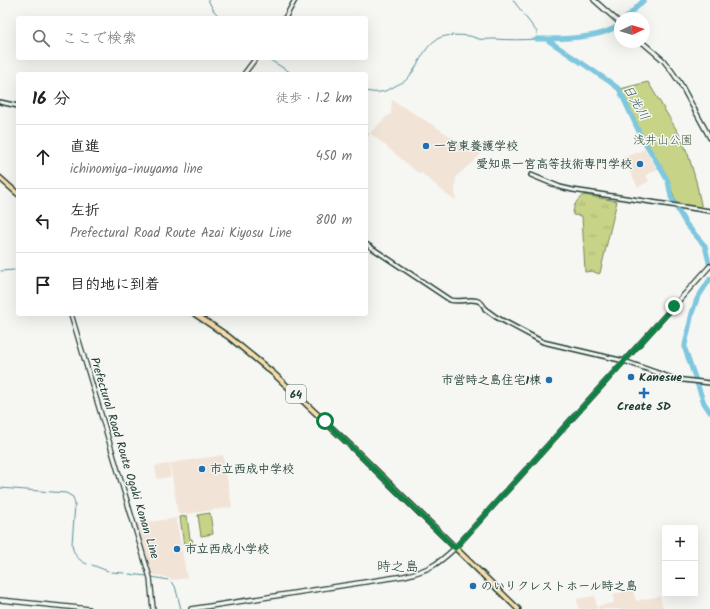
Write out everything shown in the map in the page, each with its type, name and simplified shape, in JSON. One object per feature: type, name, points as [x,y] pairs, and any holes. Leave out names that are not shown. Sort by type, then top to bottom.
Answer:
[{"type":"main road","points":[[286,16],[295,0]]},
{"type":"main road","points":[[594,0],[614,18]]},
{"type":"main road","points":[[649,48],[663,60],[671,70],[710,138]]},
{"type":"main road","points":[[246,72],[254,60]]},
{"type":"main road","points":[[0,178],[16,192]]},
{"type":"main road","points":[[191,609],[404,576],[418,573],[435,566],[455,548],[709,267]]},
{"type":"main road","name":"Prefectural Road Route Ogaki Konan Line","points":[[72,316],[150,578],[153,609]]},
{"type":"main road","name":"64","points":[[198,316],[230,337],[273,373],[327,423],[518,609]]},
{"type":"main road","points":[[0,600],[90,609]]},
{"type":"street","points":[[0,102],[16,106]]},
{"type":"street","points":[[531,175],[560,187],[573,190],[710,211]]},
{"type":"street","points":[[368,245],[450,300],[456,301],[472,299],[477,301],[496,317],[542,342],[624,361],[675,379],[710,383]]},
{"type":"shaded area","name":"一宮東養護学校","points":[[392,100],[481,154],[456,177],[456,200],[446,194],[423,174],[417,172],[370,133],[391,114]]},
{"type":"shaded area","name":"愛知県一宮高等技術専門学校","points":[[645,149],[657,169],[646,175],[649,181],[638,187],[623,158]]},
{"type":"shaded area","points":[[223,455],[232,507],[180,515],[178,513],[170,464]]},
{"type":"shaded area","points":[[169,464],[171,477],[157,479],[155,466]]},
{"type":"shaded area","points":[[176,518],[187,578],[173,580],[150,574],[136,524]]},
{"type":"shaded area","points":[[633,590],[636,601],[660,596],[663,609],[599,609],[598,606],[614,603],[613,594]]},
{"type":"shaded area","points":[[595,596],[597,609],[579,609],[577,599]]},
{"type":"green space","name":"浅井山公園","points":[[648,82],[679,134],[688,154],[702,209],[678,205],[668,181],[649,149],[620,89]]},
{"type":"green space","points":[[583,195],[617,201],[599,274],[592,271],[585,272],[582,216],[573,215],[575,204]]},
{"type":"green space","points":[[210,513],[213,534],[201,536],[198,515]]},
{"type":"green space","points":[[187,516],[190,539],[192,539],[193,545],[184,546],[180,517]]},
{"type":"waterway","points":[[208,0],[214,11],[219,16]]},
{"type":"waterway","name":"日光川","points":[[513,0],[522,12]]},
{"type":"waterway","points":[[632,12],[644,0]]},
{"type":"waterway","name":"日光川","points":[[524,15],[537,34]]},
{"type":"waterway","points":[[537,39],[580,37],[603,33],[614,28]]},
{"type":"waterway","points":[[368,91],[385,91],[405,81],[414,70],[428,47],[441,37],[457,35],[481,39],[516,40],[537,39],[537,37]]},
{"type":"waterway","name":"日光川","points":[[546,39],[619,89],[640,134],[668,181],[671,197],[679,212],[686,224],[705,246],[710,267]]},
{"type":"waterway","points":[[270,60],[290,72]]},
{"type":"waterway","points":[[1,271],[14,270]]},
{"type":"waterway","name":"日光川","points":[[685,349],[692,313],[697,299],[710,279]]},
{"type":"waterway","name":"日光川","points":[[685,349],[704,403],[710,412]]},
{"type":"waterway","points":[[0,488],[66,493],[73,497],[75,504],[72,544],[76,556],[87,564]]},
{"type":"waterway","points":[[92,565],[108,571]]},
{"type":"waterway","points":[[111,572],[124,573]]},
{"type":"waterway","points":[[129,574],[147,576]]},
{"type":"waterway","points":[[152,577],[168,580]]},
{"type":"waterway","points":[[171,582],[175,586],[181,609]]},
{"type":"place","name":"一宮東養護学校","points":[[426,146]]},
{"type":"place","name":"愛知県一宮高等技術専門学校","points":[[640,164]]},
{"type":"place","name":"Kanesue","points":[[631,377]]},
{"type":"place","name":"市営時之島住宅1棟","points":[[549,380]]},
{"type":"place","name":"Create SD","points":[[644,393]]},
{"type":"place","name":"市立西成中学校","points":[[202,469]]},
{"type":"place","name":"市立西成小学校","points":[[177,549]]},
{"type":"place","name":"のいりクレストホール時之島","points":[[473,586]]},
{"type":"district","name":"時之島","points":[[398,566]]},
{"type":"route","points":[[325,421],[455,548],[674,306]]}]
